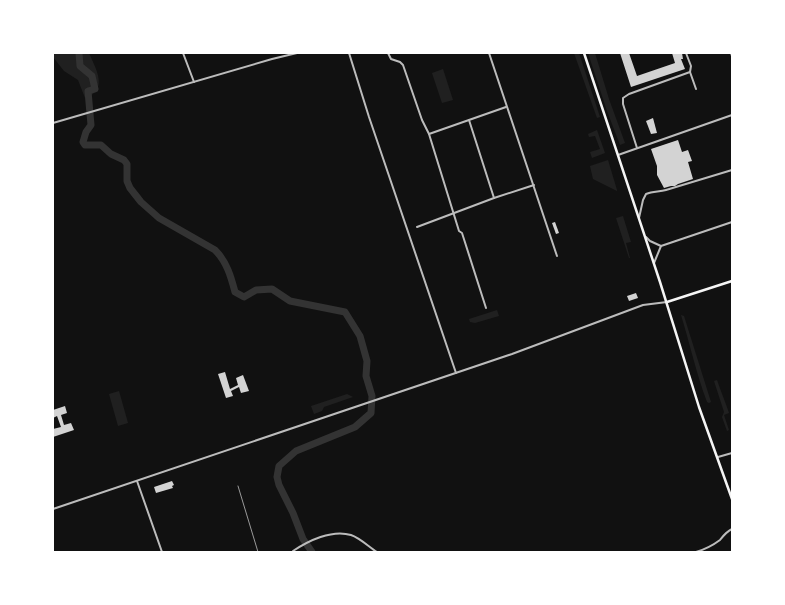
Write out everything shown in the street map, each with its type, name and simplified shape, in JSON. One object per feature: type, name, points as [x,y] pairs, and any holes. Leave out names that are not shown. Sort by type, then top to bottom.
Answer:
[{"type":"main road","points":[[584,53],[700,407],[732,499]]},
{"type":"main road","points":[[666,302],[732,281]]},
{"type":"street","points":[[183,53],[194,82]]},
{"type":"street","points":[[53,123],[294,53]]},
{"type":"street","points":[[349,53],[369,117],[456,373]]},
{"type":"street","points":[[388,53],[391,59],[400,62],[403,65],[428,134],[459,231],[462,233],[486,308]]},
{"type":"street","points":[[489,53],[506,107],[558,256]]},
{"type":"street","points":[[686,53],[691,66],[690,72],[696,88]]},
{"type":"street","points":[[638,148],[623,104],[623,98],[629,94],[690,72]]},
{"type":"street","points":[[428,134],[506,107]]},
{"type":"street","points":[[618,155],[732,115]]},
{"type":"street","points":[[469,120],[494,198]]},
{"type":"street","points":[[639,219],[643,200],[646,194],[655,191],[659,192],[732,170]]},
{"type":"street","points":[[417,227],[494,198],[534,185]]},
{"type":"street","points":[[645,236],[650,241],[661,246],[732,222]]},
{"type":"street","points":[[654,264],[661,246]]},
{"type":"street","points":[[53,509],[456,373],[534,346],[643,305],[666,302]]},
{"type":"street","points":[[718,457],[732,452]]},
{"type":"street","points":[[138,480],[162,552]]},
{"type":"street","points":[[696,552],[708,549],[727,531],[732,529]]},
{"type":"street","points":[[293,551],[309,542],[331,535],[341,534],[352,535],[377,552]]},
{"type":"shaded area","points":[[53,53],[89,53],[99,78],[97,90],[85,98],[78,80],[64,71],[53,57]]},
{"type":"shaded area","points":[[574,53],[579,53],[600,117],[597,118]]},
{"type":"shaded area","points":[[588,53],[595,53],[609,99],[625,143],[620,145],[607,111]]},
{"type":"shaded area","points":[[443,69],[453,100],[442,103],[432,73]]},
{"type":"shaded area","points":[[597,130],[605,153],[592,158],[590,152],[600,149],[595,136],[589,137],[588,134]]},
{"type":"shaded area","points":[[608,160],[617,191],[593,179],[590,166]]},
{"type":"shaded area","points":[[623,216],[631,242],[626,243],[630,258],[616,218]]},
{"type":"shaded area","points":[[497,310],[499,316],[475,323],[470,322],[469,319]]},
{"type":"shaded area","points":[[681,315],[684,316],[711,402],[709,403],[707,402],[700,380]]},
{"type":"shaded area","points":[[717,380],[729,413],[724,415],[729,430],[727,431],[722,417],[724,412],[714,381]]},
{"type":"shaded area","points":[[119,391],[128,423],[118,426],[109,394]]},
{"type":"shaded area","points":[[347,394],[353,397],[324,407],[322,411],[314,414],[311,406]]},
{"type":"building","points":[[620,53],[629,53],[637,76],[675,63],[672,53],[682,53],[683,59],[681,59],[685,69],[631,87]]},
{"type":"building","points":[[653,118],[657,133],[651,134],[646,121]]},
{"type":"building","points":[[678,140],[682,152],[688,150],[692,161],[688,162],[693,179],[675,186],[664,188],[657,175],[657,166],[651,149]]},
{"type":"building","points":[[555,222],[559,233],[556,234],[552,223]]},
{"type":"building","points":[[636,293],[638,298],[629,301],[627,296]]},
{"type":"building","points":[[225,372],[230,389],[238,385],[236,378],[243,375],[249,391],[241,393],[239,387],[231,391],[233,396],[226,398],[218,374]]},
{"type":"building","points":[[65,406],[67,413],[61,415],[64,425],[71,423],[74,430],[53,437],[53,429],[61,427],[57,416],[53,418],[53,410]]},
{"type":"building","points":[[172,481],[174,485],[172,486],[173,488],[156,493],[154,487]]},
{"type":"waterway","points":[[79,53],[80,66],[92,76],[95,89],[88,91],[91,125],[86,132],[83,142],[85,145],[101,145],[111,154],[124,160],[127,164],[127,181],[130,188],[141,202],[159,218],[215,250],[226,265],[235,292],[244,297],[256,290],[272,289],[290,301],[345,312],[360,336],[367,361],[366,376],[372,396],[371,413],[355,427],[296,451],[279,466],[277,477],[279,485],[293,513],[303,539],[312,552]]},
{"type":"railway","points":[[238,486],[258,552]]}]
